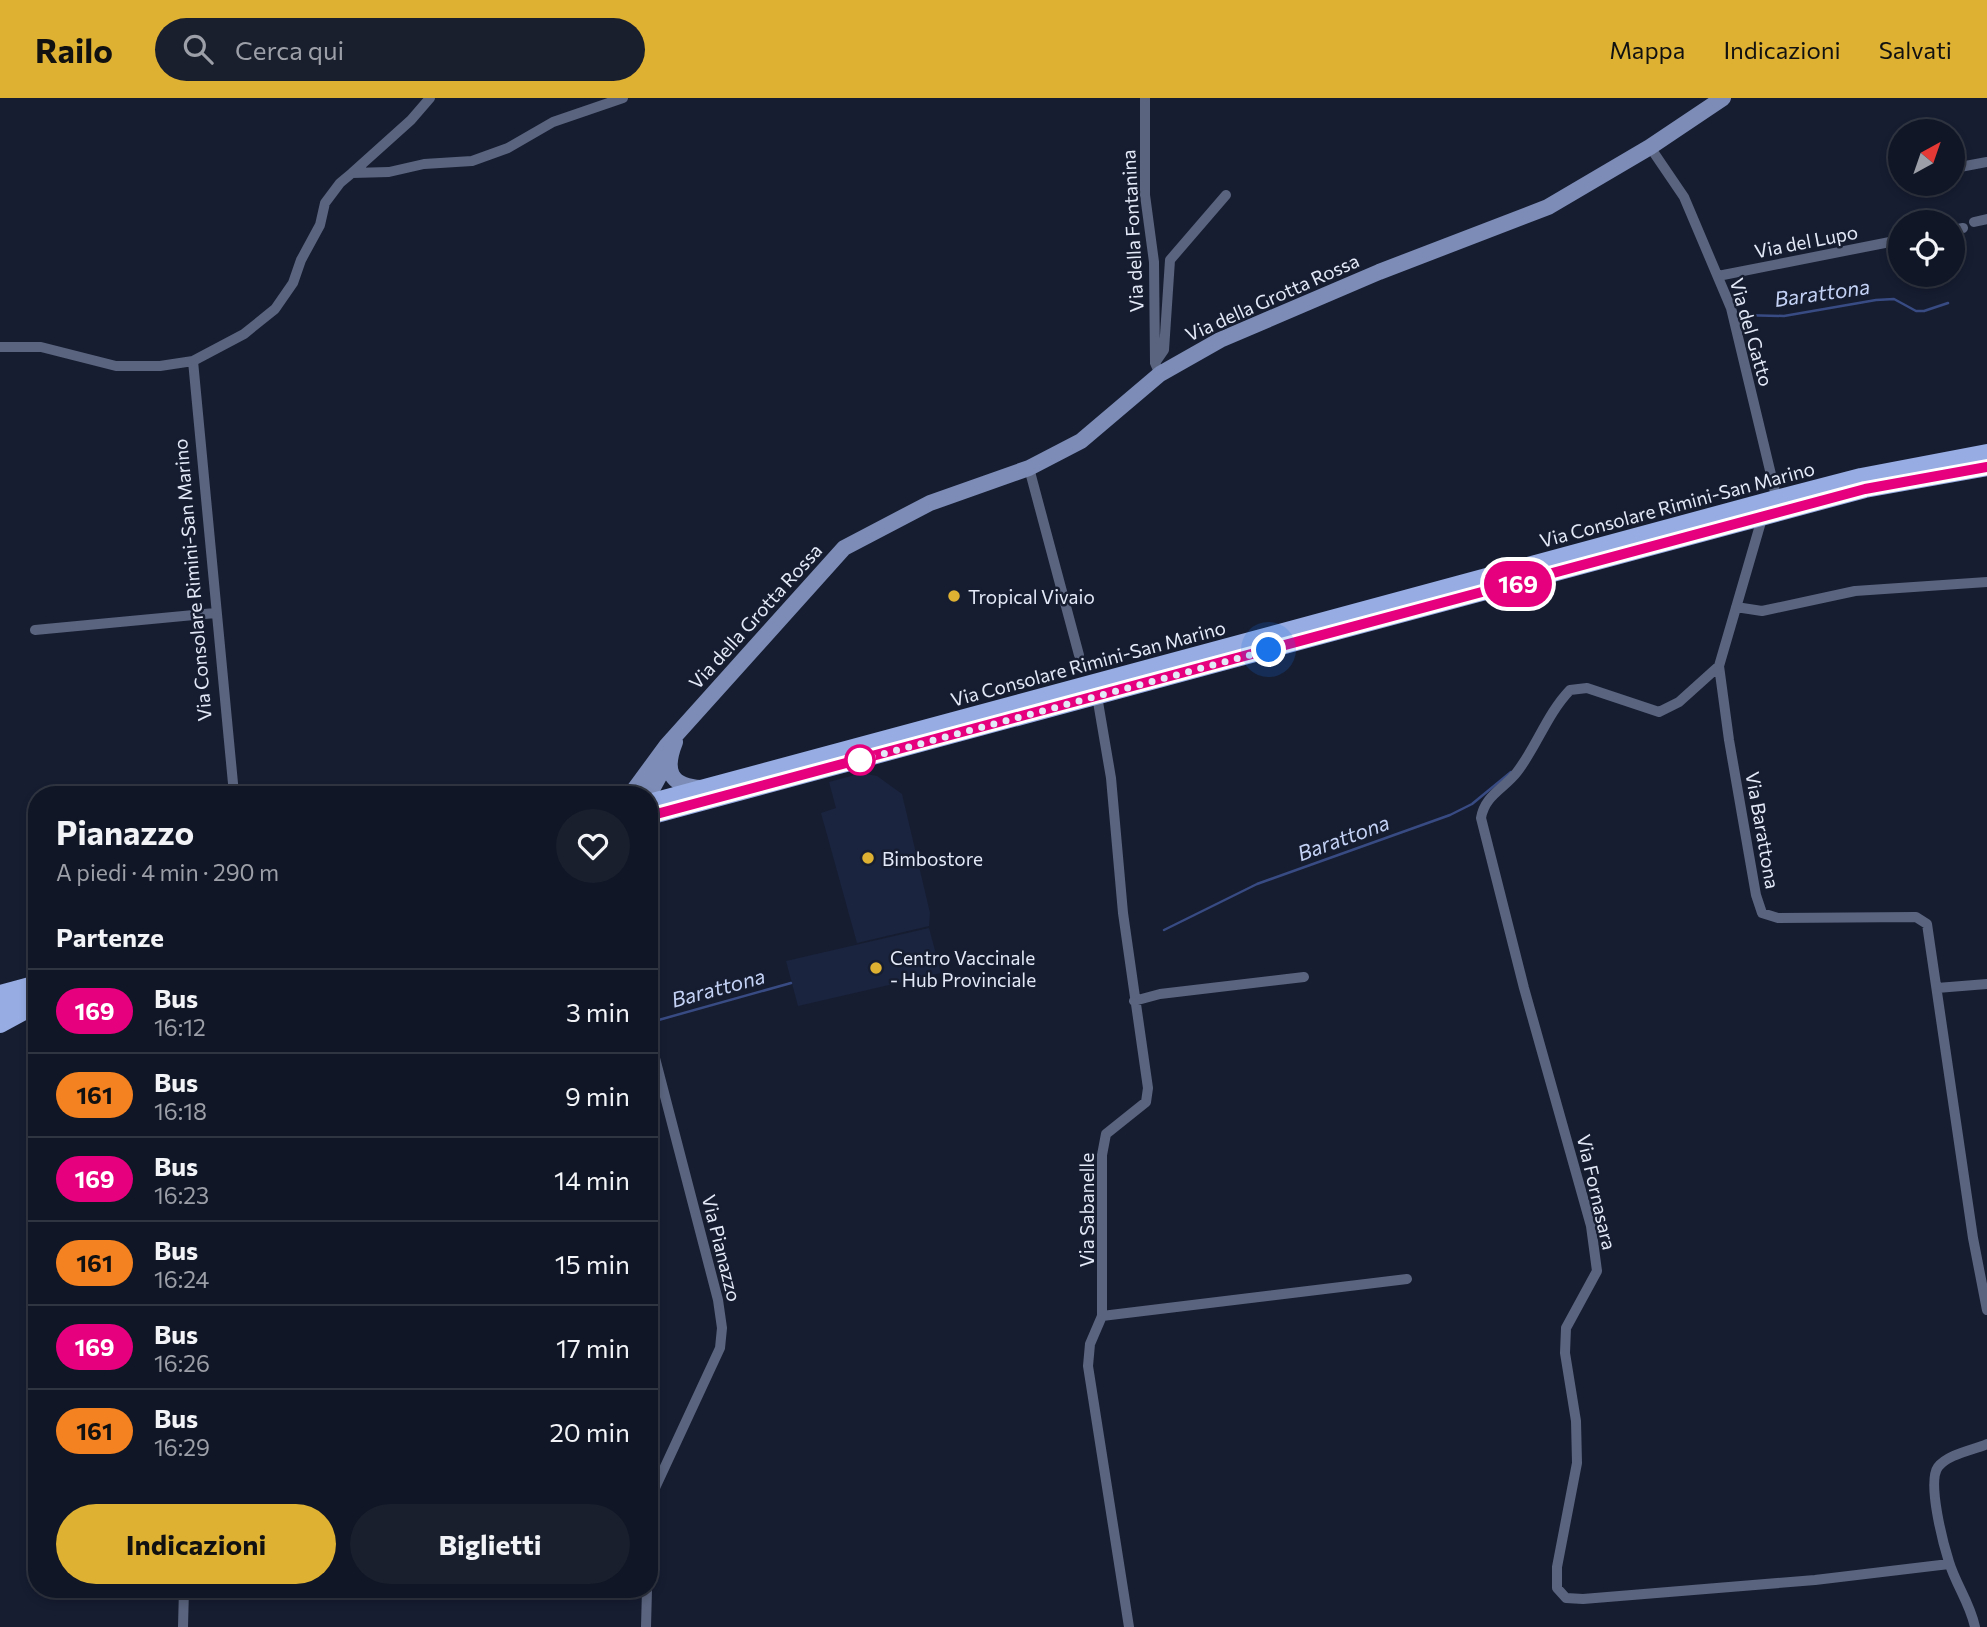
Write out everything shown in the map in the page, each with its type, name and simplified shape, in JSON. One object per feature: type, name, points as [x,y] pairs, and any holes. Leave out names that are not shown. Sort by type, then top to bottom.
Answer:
[{"type":"main road","name":"Via Consolare Rimini-San Marino","points":[[658,801],[1776,499],[1861,477],[1987,453]]},
{"type":"main road","name":"Via Consolare Rimini-San Marino","points":[[658,814],[1865,489],[1987,467]]},
{"type":"main road","points":[[0,994],[28,989]]},
{"type":"main road","points":[[0,1010],[28,993]]},
{"type":"main road","points":[[0,1024],[28,1009]]},
{"type":"street","points":[[0,347],[41,347],[116,366],[160,366],[193,361],[244,334],[275,309],[293,283],[301,260],[320,225],[325,203],[352,173],[411,120],[430,98]]},
{"type":"street","points":[[352,173],[389,172],[424,164],[472,161],[508,148],[552,122],[623,98]]},
{"type":"street","name":"Via della Fontanina","points":[[1145,98],[1145,195],[1154,262],[1157,368]]},
{"type":"street","name":"Via della Grotta Rossa","points":[[636,786],[649,767],[844,548],[929,503],[1029,468],[1081,442],[1157,368],[1260,321],[1548,207],[1650,147],[1723,98]]},
{"type":"street","name":"Via del Gatto","points":[[1650,147],[1684,197],[1718,276],[1738,335],[1776,499]]},
{"type":"street","points":[[1965,166],[1987,162]]},
{"type":"street","name":"Via della Fontanina","points":[[1157,368],[1164,350],[1170,260],[1226,195]]},
{"type":"street","points":[[1974,222],[1987,219]]},
{"type":"street","name":"Via del Lupo","points":[[1718,276],[1888,242]]},
{"type":"street","name":"Via Consolare Rimini-San Marino","points":[[193,361],[233,786]]},
{"type":"street","name":"Via Consolare Rimini-San Marino","points":[[1029,468],[1079,655]]},
{"type":"street","points":[[1761,518],[1776,499]]},
{"type":"street","name":"Via Barattona","points":[[1761,518],[1720,666],[1756,895],[1762,913],[1778,918],[1916,916],[1927,924],[1973,1238],[1987,1310]]},
{"type":"street","points":[[1736,607],[1762,611],[1855,591],[1987,582]]},
{"type":"street","points":[[35,630],[215,613]]},
{"type":"street","name":"Via Fornasara","points":[[1720,666],[1679,702],[1659,712],[1637,707],[1618,697],[1587,688],[1570,690],[1557,703],[1516,773],[1483,806],[1481,818],[1524,988],[1591,1226],[1597,1271],[1566,1328],[1564,1353],[1576,1421],[1577,1463],[1557,1567],[1557,1588],[1566,1598],[1583,1598],[1815,1580],[1949,1564]]},
{"type":"street","name":"Via Sabanelle","points":[[1097,696],[1111,778],[1135,1001],[1148,1088],[1146,1102],[1106,1134],[1102,1155],[1102,1316],[1090,1344],[1088,1366],[1129,1627]]},
{"type":"street","name":"Via della Grotta Rossa","points":[[654,786],[679,734]]},
{"type":"street","points":[[669,758],[672,777],[681,785],[702,789]]},
{"type":"street","points":[[1135,1001],[1160,994],[1304,977]]},
{"type":"street","points":[[1937,988],[1987,984]]},
{"type":"street","name":"Via Pianazzo","points":[[658,1070],[718,1300],[722,1328],[716,1358],[658,1482]]},
{"type":"street","points":[[1102,1316],[1407,1279]]},
{"type":"street","points":[[1975,1627],[1970,1605],[1949,1564],[1932,1485],[1938,1467],[1952,1457],[1987,1444]]},
{"type":"street","points":[[183,1627],[184,1598]]},
{"type":"street","points":[[646,1627],[647,1598]]},
{"type":"shaded area","name":"Bimbostore","points":[[862,773],[877,776],[902,794],[930,913],[929,926],[857,943],[821,813],[836,808],[829,782]]},
{"type":"shaded area","points":[[929,928],[941,973],[798,1006],[786,961]]},
{"type":"waterway","name":"Barattona","points":[[1739,315],[1784,316],[1876,300],[1894,299],[1916,311],[1948,303]]},
{"type":"waterway","name":"Barattona","points":[[1164,930],[1257,884],[1450,815],[1472,804],[1511,772]]},
{"type":"waterway","name":"Barattona","points":[[658,1020],[791,983]]},
{"type":"bus line","name":"169","points":[[658,814],[1865,489],[1987,467]]},
{"type":"place","name":"Tropical Vivaio","points":[[954,596]]},
{"type":"place","name":"Bimbostore","points":[[868,858]]},
{"type":"place","name":"Centro Vaccinale - Hub Provinciale","points":[[876,968]]},
{"type":"route","points":[[860,760],[1269,650]]}]
